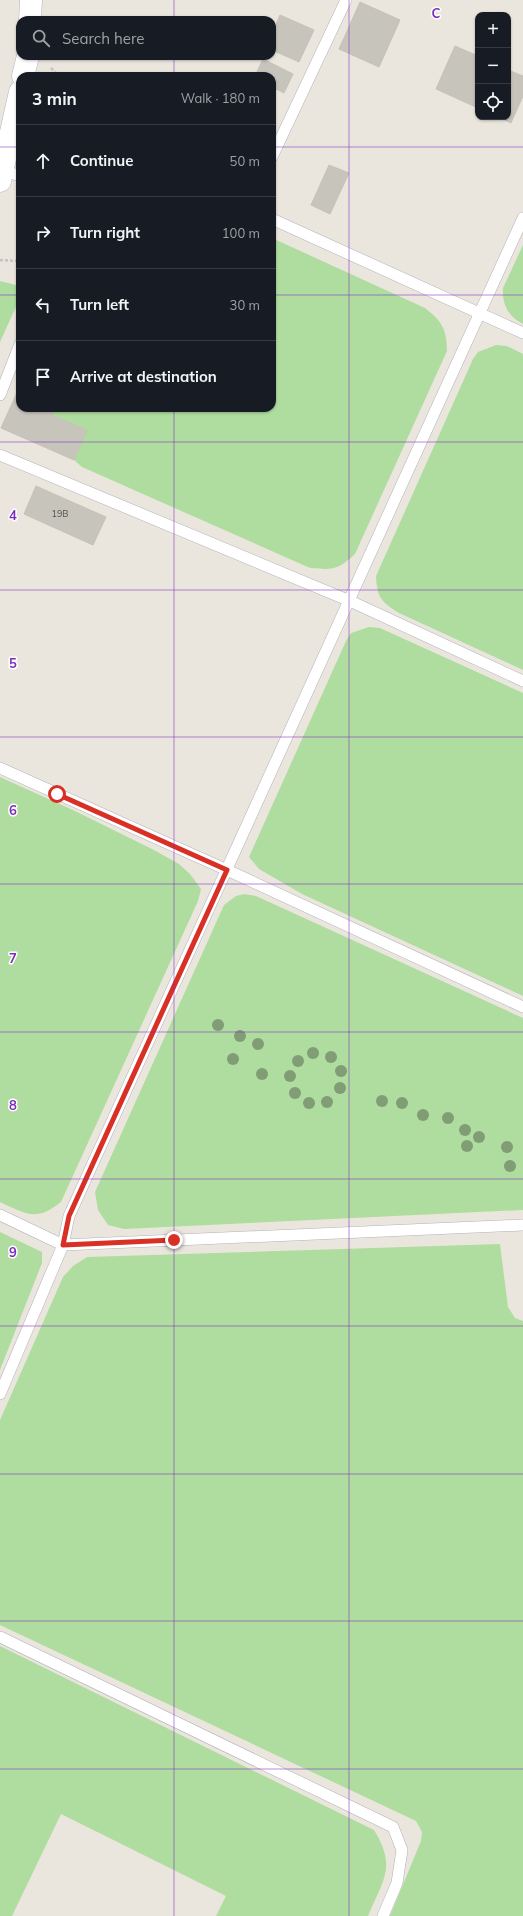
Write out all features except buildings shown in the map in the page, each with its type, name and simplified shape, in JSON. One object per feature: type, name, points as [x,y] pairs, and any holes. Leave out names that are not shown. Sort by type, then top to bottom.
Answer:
[{"type":"street","points":[[30,16],[31,0]]},
{"type":"street","points":[[24,72],[27,60]]},
{"type":"street","points":[[6,174],[16,115]]},
{"type":"lane","points":[[276,149],[346,0]]},
{"type":"lane","points":[[0,1394],[63,1245],[69,1216],[523,218]]},
{"type":"lane","points":[[276,221],[523,333]]},
{"type":"lane","points":[[0,395],[16,354]]},
{"type":"lane","points":[[0,455],[350,601],[523,681]]},
{"type":"lane","points":[[0,768],[227,870],[523,1007]]},
{"type":"lane","points":[[0,1215],[63,1245],[523,1225]]},
{"type":"lane","points":[[0,1637],[393,1827],[402,1850],[397,1883],[383,1916]]},
{"type":"path","points":[[0,260],[16,261]]},
{"type":"green space","points":[[276,240],[425,308],[436,317],[445,332],[447,351],[355,554],[335,568],[310,568],[82,467],[74,460],[87,430],[52,415],[53,412],[276,412]]},
{"type":"green space","points":[[523,245],[523,324],[513,318],[507,309],[505,305],[503,288]]},
{"type":"green space","points":[[0,281],[16,285],[16,307],[0,342]]},
{"type":"green space","points":[[496,345],[507,346],[523,354],[523,670],[399,613],[384,602],[377,589],[376,576],[473,359],[478,352]]},
{"type":"green space","points":[[369,627],[380,628],[523,693],[523,996],[302,894],[259,869],[249,857],[346,641],[351,633]]},
{"type":"green space","points":[[0,777],[75,811],[154,850],[179,864],[190,874],[201,889],[198,901],[61,1202],[45,1212],[38,1214],[24,1213],[0,1202]]},
{"type":"green space","points":[[244,894],[256,896],[523,1018],[523,1210],[124,1229],[108,1225],[98,1210],[95,1192],[224,905],[236,896]]},
{"type":"green space","points":[[0,1232],[42,1252],[42,1263],[0,1370]]},
{"type":"green space","points":[[500,1244],[508,1307],[515,1318],[523,1321],[523,1916],[390,1916],[421,1841],[422,1832],[416,1821],[0,1625],[0,1420],[63,1277],[73,1266],[87,1257]]},
{"type":"green space","points":[[0,1646],[374,1830],[385,1854],[386,1864],[383,1883],[368,1916],[216,1916],[226,1896],[61,1814],[12,1916],[0,1916]]},
{"type":"route","points":[[57,794],[227,870],[69,1216],[63,1245],[174,1240]]}]
